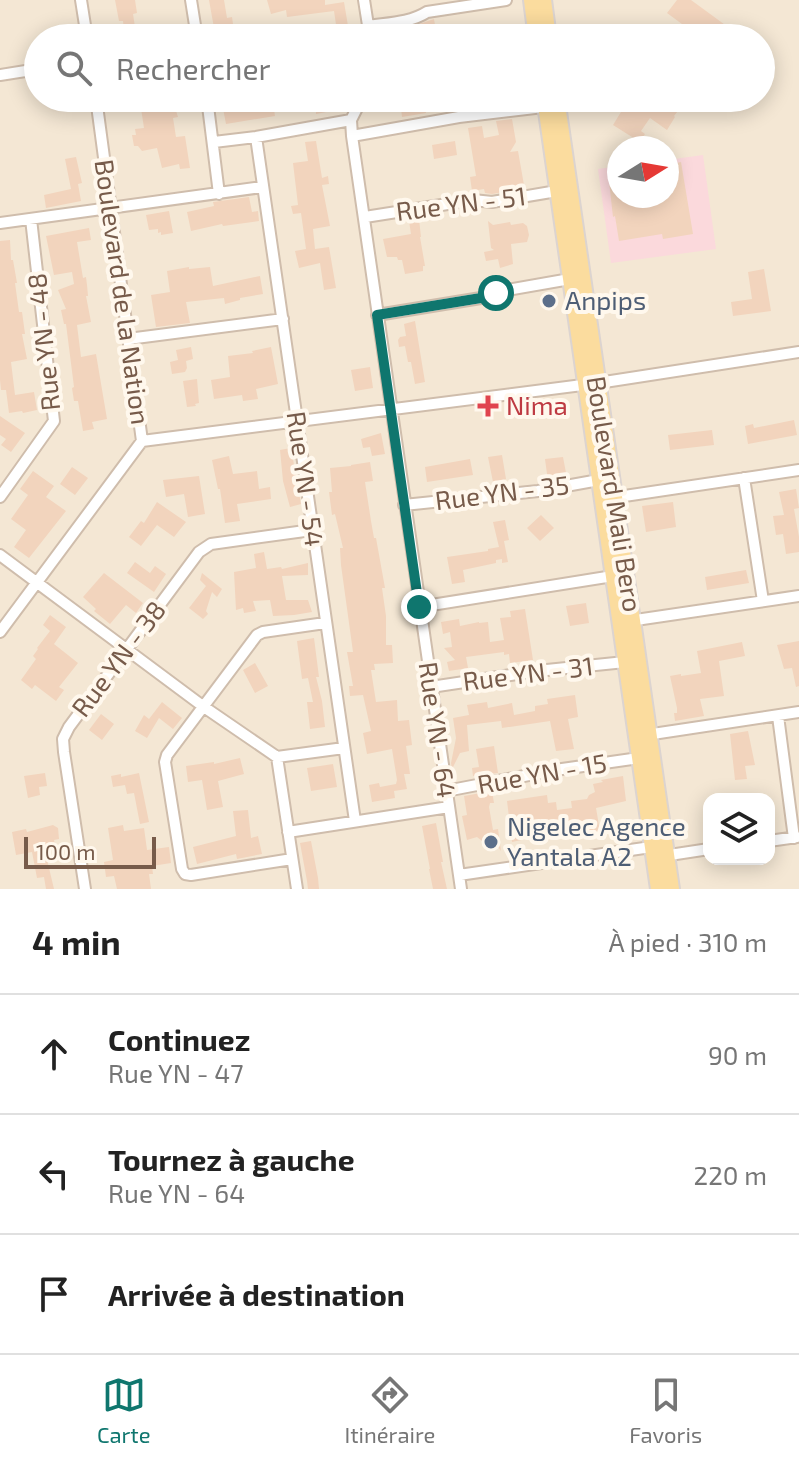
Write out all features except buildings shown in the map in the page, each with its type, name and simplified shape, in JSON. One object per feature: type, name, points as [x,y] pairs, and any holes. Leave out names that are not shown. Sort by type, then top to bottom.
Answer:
[{"type":"main road","points":[[531,0],[534,24]]},
{"type":"main road","points":[[544,0],[547,24]]},
{"type":"main road","name":"Boulevard Mali Bero","points":[[552,112],[557,191],[570,279],[591,384],[599,480],[609,498],[613,576],[626,621],[625,662],[643,736],[639,758],[657,853],[672,889]]},
{"type":"main road","name":"Boulevard Mali Bero","points":[[552,112],[643,736],[657,853],[658,889]]},
{"type":"street","points":[[81,0],[85,24]]},
{"type":"street","points":[[191,0],[195,24]]},
{"type":"street","points":[[364,0],[368,24]]},
{"type":"street","points":[[382,24],[409,20],[427,12],[506,0]]},
{"type":"street","points":[[0,75],[24,71]]},
{"type":"street","name":"Boulevard de la Nation","points":[[0,632],[142,441],[98,112]]},
{"type":"street","points":[[209,112],[219,194]]},
{"type":"street","points":[[214,142],[351,120],[355,112]]},
{"type":"street","points":[[352,136],[490,112]]},
{"type":"street","name":"Rue YN - 64","points":[[351,120],[461,889]]},
{"type":"street","name":"Rue YN - 54","points":[[256,137],[355,821]]},
{"type":"street","points":[[0,223],[262,187]]},
{"type":"street","name":"Rue YN - 51","points":[[365,217],[557,191]]},
{"type":"street","name":"Rue YN - 48","points":[[0,497],[54,421],[31,219]]},
{"type":"street","points":[[377,315],[487,297],[502,291],[570,279]]},
{"type":"street","points":[[128,339],[283,319]]},
{"type":"street","points":[[142,441],[591,384],[799,352]]},
{"type":"street","points":[[609,498],[799,470]]},
{"type":"street","points":[[744,478],[763,601]]},
{"type":"street","name":"Rue YN - 35","points":[[404,505],[538,491],[599,480]]},
{"type":"street","name":"Rue YN - 38","points":[[85,889],[63,739],[69,727],[205,547],[312,530]]},
{"type":"street","points":[[0,555],[204,707],[277,757],[344,748]]},
{"type":"street","points":[[419,607],[613,576]]},
{"type":"street","points":[[626,621],[799,596]]},
{"type":"street","points":[[292,859],[185,874],[165,762],[167,755],[257,635],[325,623]]},
{"type":"street","name":"Rue YN - 31","points":[[431,687],[625,662]]},
{"type":"street","points":[[643,736],[799,712]]},
{"type":"street","points":[[775,840],[796,838],[778,716]]},
{"type":"street","points":[[277,757],[297,889]]},
{"type":"street","name":"Rue YN - 15","points":[[446,791],[639,758]]},
{"type":"street","points":[[288,832],[449,807]]},
{"type":"street","points":[[459,875],[703,849]]},
{"type":"shaded area","points":[[0,0],[799,0],[799,889],[0,889]]},
{"type":"shaded area","points":[[703,155],[716,249],[611,263],[598,169],[607,168],[607,208],[679,208],[679,158]]},
{"type":"place","name":"Anpips","points":[[549,301]]},
{"type":"place","name":"Nima","points":[[488,406]]},
{"type":"place","name":"Nigelec Agence Yantala A2","points":[[491,842]]},
{"type":"route","points":[[419,607],[377,315],[496,293]]}]
